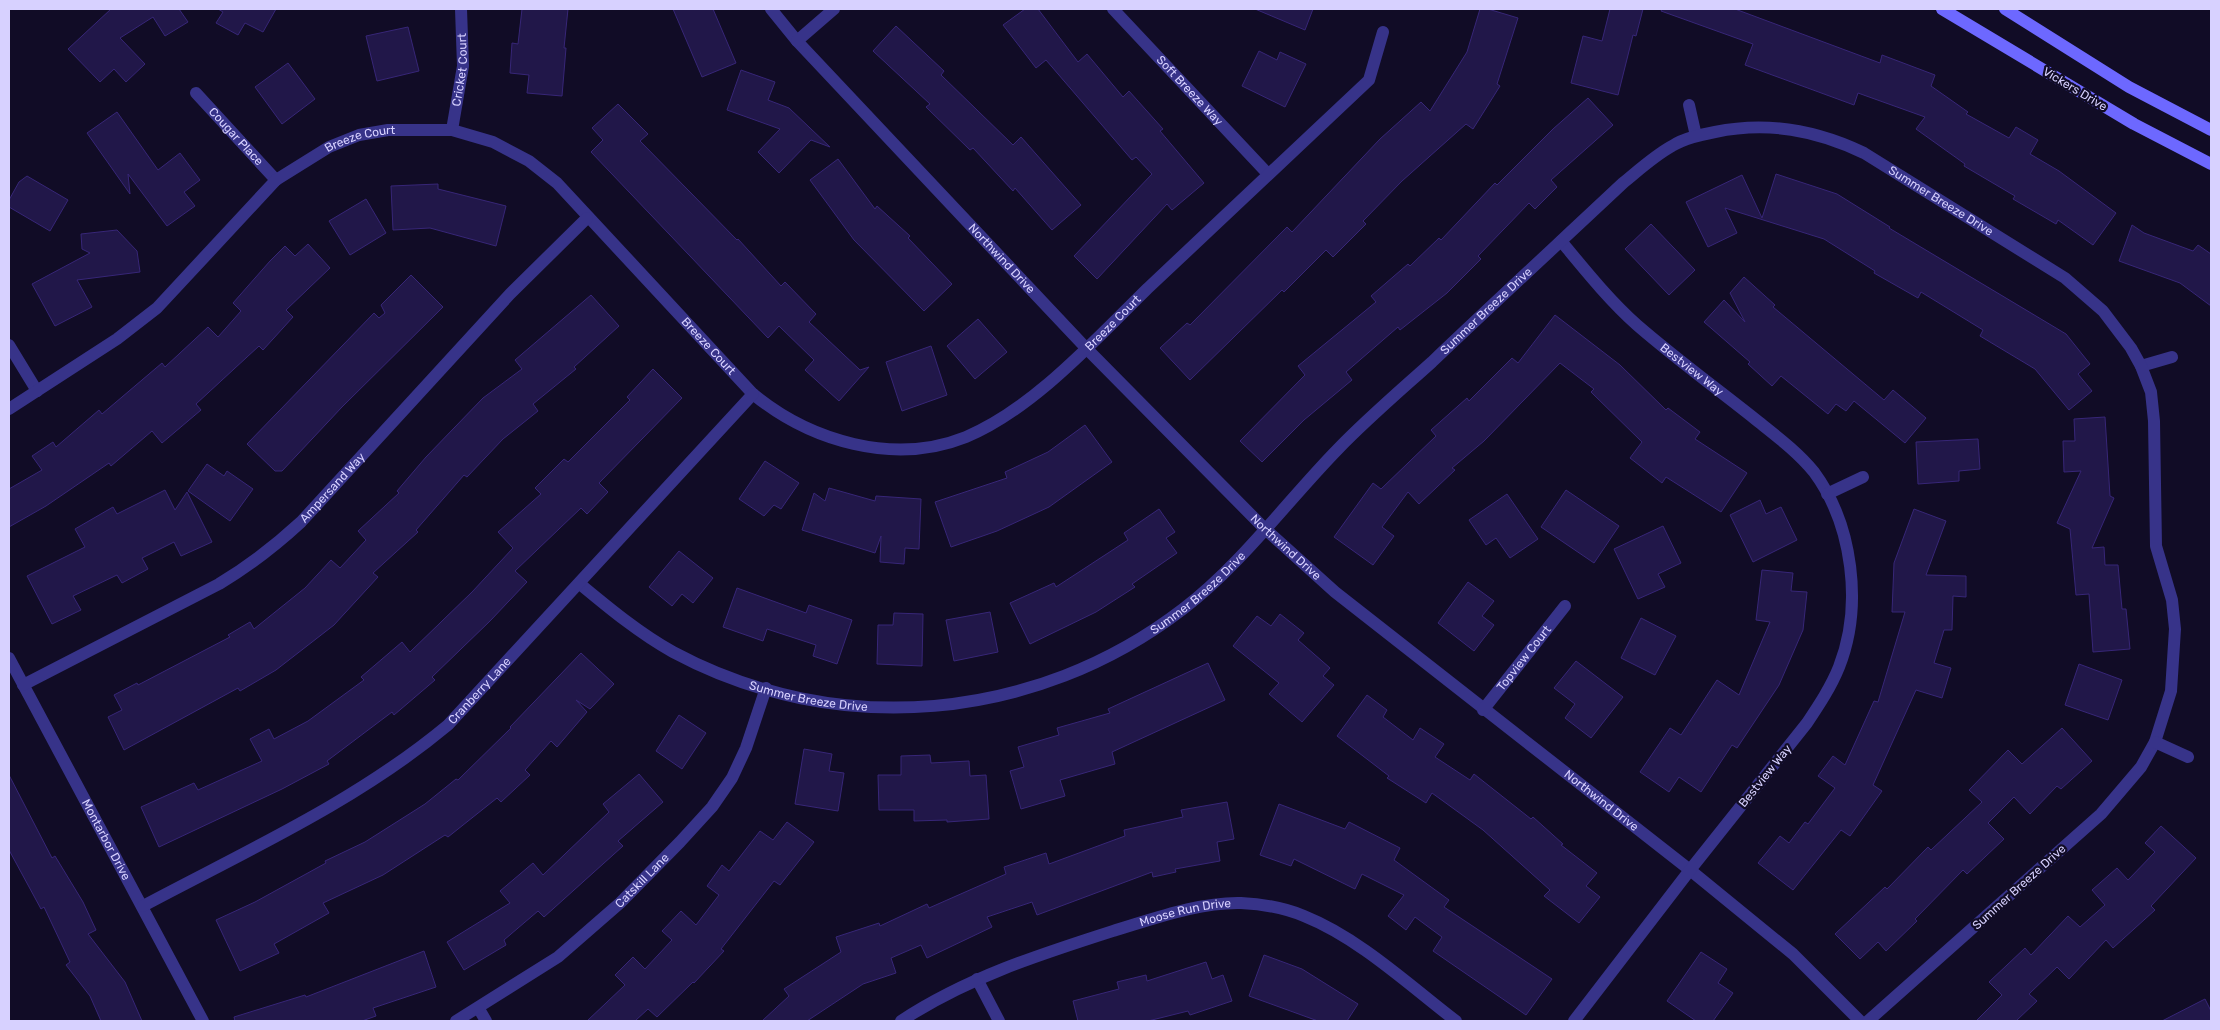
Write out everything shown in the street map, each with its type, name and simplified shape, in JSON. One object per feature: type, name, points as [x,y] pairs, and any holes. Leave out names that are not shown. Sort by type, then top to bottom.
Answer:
[{"type":"main road","name":"Vickers Drive","points":[[1942,9],[2134,124],[2211,164]]},
{"type":"main road","points":[[2005,9],[2129,87],[2211,130]]},
{"type":"street","name":"Cricket Court","points":[[452,130],[464,66],[461,9]]},
{"type":"street","name":"Northwind Drive","points":[[771,9],[797,42],[1086,348],[1264,528],[1334,592],[1690,870],[1793,954],[1860,1021]]},
{"type":"street","points":[[797,42],[834,9]]},
{"type":"street","name":"Soft Breeze Way","points":[[1112,9],[1268,174]]},
{"type":"street","name":"Breeze Court","points":[[9,409],[117,339],[157,308],[276,180],[329,146],[359,135],[388,130],[452,130],[494,142],[529,161],[557,183],[753,394],[774,411],[827,437],[862,446],[897,450],[930,447],[965,437],[996,422],[1026,402],[1086,348],[1369,80],[1383,32]]},
{"type":"street","name":"Cougar Place","points":[[196,93],[276,180]]},
{"type":"street","points":[[1689,105],[1696,136]]},
{"type":"street","name":"Summer Breeze Drive","points":[[580,584],[622,617],[670,650],[715,671],[766,688],[841,705],[889,709],[943,706],[990,698],[1036,687],[1082,670],[1120,652],[1155,630],[1187,606],[1219,577],[1340,448],[1623,183],[1672,145],[1696,136],[1748,127],[1778,127],[1809,132],[1837,140],[1864,152],[2065,278],[2103,311],[2131,348],[2141,366],[2150,392],[2154,421],[2156,546],[2172,600],[2175,630],[2171,691],[2155,742],[2141,767],[2101,814],[1868,1021]]},
{"type":"street","name":"Ampersand Way","points":[[23,685],[219,584],[250,566],[272,548],[301,522],[510,294],[588,218]]},
{"type":"street","name":"Bestview Way","points":[[1561,241],[1606,294],[1637,325],[1797,454],[1814,472],[1839,520],[1851,576],[1848,637],[1839,667],[1824,698],[1807,723],[1690,870],[1574,1021]]},
{"type":"street","points":[[9,345],[37,391]]},
{"type":"street","points":[[2141,366],[2172,357]]},
{"type":"street","name":"Cranberry Lane","points":[[143,906],[341,800],[385,774],[416,752],[448,725],[580,584],[753,394]]},
{"type":"street","points":[[1827,494],[1863,477]]},
{"type":"street","name":"Topview Court","points":[[1483,710],[1565,606]]},
{"type":"street","name":"Montarbor Drive","points":[[9,658],[203,1021]]},
{"type":"street","name":"Catskill Lane","points":[[456,1021],[479,1009],[558,957],[591,930],[706,814],[732,778],[746,748],[766,688]]},
{"type":"street","points":[[2155,742],[2188,757]]},
{"type":"street","name":"Moose Run Drive","points":[[902,1021],[977,978],[1038,955],[1142,922],[1207,906],[1248,904],[1279,908],[1327,926],[1354,943],[1456,1021]]},
{"type":"street","points":[[977,978],[999,1021]]},
{"type":"street","points":[[479,1009],[486,1021]]},
{"type":"building","points":[[111,9],[179,9],[188,22],[165,36],[153,17],[120,38],[145,64],[126,82],[114,69],[100,82],[68,49]]},
{"type":"building","points":[[218,9],[276,9],[263,32],[245,23],[238,35],[216,23],[223,12]]},
{"type":"building","points":[[522,9],[568,9],[562,96],[527,93],[529,75],[510,73],[512,43],[518,44]]},
{"type":"building","points":[[673,9],[713,9],[736,63],[702,77]]},
{"type":"building","points":[[1025,9],[1038,9],[1078,62],[1087,54],[1123,97],[1129,91],[1163,129],[1160,131],[1204,183],[1172,210],[1167,204],[1097,279],[1074,256],[1152,174],[1136,157],[1132,160],[1046,60],[1036,68],[1003,25]]},
{"type":"building","points":[[1255,9],[1313,9],[1305,30]]},
{"type":"building","points":[[1480,9],[1488,9],[1518,18],[1497,84],[1500,86],[1473,129],[1466,124],[1402,181],[1363,221],[1366,224],[1333,257],[1326,250],[1190,380],[1160,348],[1187,323],[1190,325],[1287,227],[1292,232],[1380,139],[1421,102],[1430,111],[1467,52]]},
{"type":"building","points":[[1610,9],[1643,9],[1636,36],[1633,35],[1618,95],[1571,83],[1583,36],[1602,41]]},
{"type":"building","points":[[1662,9],[1735,9],[1880,63],[1882,55],[1935,75],[1931,86],[1968,112],[1966,114],[2009,138],[2016,127],[2038,140],[2030,154],[2059,171],[2116,213],[2093,245],[2058,220],[2056,224],[2013,199],[2015,196],[1964,166],[1965,164],[1916,129],[1925,117],[1858,93],[1854,105],[1745,65],[1753,44],[1661,11]]},
{"type":"building","points":[[896,26],[944,71],[941,75],[1013,145],[1021,137],[1081,205],[1052,230],[1015,188],[1013,191],[973,148],[970,150],[926,107],[930,104],[873,51]]},
{"type":"building","points":[[408,27],[419,71],[377,81],[366,36]]},
{"type":"building","points":[[1259,51],[1277,60],[1280,52],[1306,64],[1285,107],[1242,86]]},
{"type":"building","points":[[288,63],[315,99],[282,124],[255,87]]},
{"type":"building","points":[[741,70],[775,82],[768,100],[789,108],[830,147],[811,140],[779,173],[758,152],[780,129],[727,110]]},
{"type":"building","points":[[1588,98],[1613,125],[1551,180],[1557,187],[1535,209],[1529,203],[1478,256],[1481,259],[1447,293],[1400,330],[1398,327],[1346,372],[1352,380],[1304,420],[1262,462],[1240,441],[1305,375],[1298,366],[1376,302],[1371,296],[1408,264],[1410,266],[1439,238],[1441,240],[1495,183],[1497,185],[1553,129]]},
{"type":"building","points":[[618,104],[648,134],[640,141],[738,239],[781,286],[785,282],[816,314],[809,322],[860,370],[869,367],[839,401],[805,370],[814,360],[779,326],[768,338],[591,152],[603,140],[592,128]]},
{"type":"building","points":[[117,112],[158,170],[180,153],[200,180],[184,192],[195,206],[167,226],[128,174],[130,194],[87,133]]},
{"type":"building","points":[[838,159],[875,209],[877,206],[910,236],[908,238],[952,284],[924,311],[854,240],[810,180]]},
{"type":"building","points":[[1776,174],[1837,194],[1889,228],[2066,334],[2090,364],[2078,374],[2092,391],[2069,410],[2035,369],[1980,336],[1983,330],[1921,292],[1918,298],[1874,273],[1875,271],[1824,239],[1725,208],[1737,233],[1708,247],[1686,202],[1742,175],[1762,218]]},
{"type":"building","points":[[27,176],[68,200],[50,231],[9,207],[9,200],[19,182]]},
{"type":"building","points":[[438,184],[438,189],[506,206],[496,246],[430,228],[393,230],[391,186]]},
{"type":"building","points":[[366,199],[386,233],[350,255],[329,221]]},
{"type":"building","points":[[1651,224],[1695,270],[1669,295],[1625,249]]},
{"type":"building","points":[[2132,225],[2144,233],[2193,251],[2198,245],[2211,254],[2211,306],[2180,283],[2119,261]]},
{"type":"building","points":[[117,230],[137,251],[140,272],[77,280],[92,307],[55,326],[32,284],[90,253],[82,249],[81,234]]},
{"type":"building","points":[[308,244],[330,268],[286,310],[293,317],[263,350],[259,346],[196,404],[201,410],[162,443],[152,431],[111,466],[109,463],[46,506],[9,527],[9,489],[42,470],[32,456],[53,442],[56,447],[99,410],[102,414],[162,363],[165,367],[208,327],[218,337],[241,311],[233,303],[270,261],[285,246],[295,256]]},
{"type":"building","points":[[411,275],[443,307],[342,407],[282,471],[275,471],[247,444],[374,313],[379,318],[385,313],[381,305]]},
{"type":"building","points":[[1744,277],[1775,305],[1773,307],[1884,400],[1893,390],[1926,418],[1905,443],[1854,401],[1846,411],[1836,404],[1828,414],[1781,376],[1772,386],[1748,364],[1750,362],[1704,322],[1724,300],[1745,322],[1730,293]]},
{"type":"building","points":[[591,295],[619,326],[574,367],[576,369],[533,404],[538,411],[503,439],[467,477],[464,475],[416,530],[418,532],[373,573],[378,577],[334,625],[276,670],[240,691],[238,688],[124,750],[108,717],[122,710],[114,695],[137,683],[138,685],[230,637],[228,635],[250,622],[254,629],[305,588],[331,560],[340,568],[366,540],[358,531],[399,493],[397,491],[426,457],[483,398],[522,369],[515,360]]},
{"type":"building","points":[[1555,315],[1620,365],[1666,410],[1668,408],[1700,432],[1695,439],[1747,473],[1721,512],[1666,477],[1662,483],[1630,458],[1642,442],[1591,392],[1594,389],[1560,363],[1484,441],[1452,468],[1455,470],[1419,504],[1408,492],[1382,527],[1394,536],[1373,565],[1334,537],[1373,483],[1381,489],[1436,436],[1431,430],[1467,398],[1469,401],[1512,358],[1518,363]]},
{"type":"building","points":[[978,319],[1007,352],[975,379],[947,346]]},
{"type":"building","points":[[931,346],[947,395],[902,411],[886,362]]},
{"type":"building","points":[[653,369],[682,398],[599,483],[608,492],[587,514],[581,508],[515,571],[527,582],[432,677],[435,680],[394,715],[392,712],[327,761],[329,764],[282,789],[159,847],[141,807],[194,783],[198,790],[262,761],[250,739],[269,729],[274,739],[308,721],[364,680],[361,677],[402,642],[410,652],[472,592],[513,548],[498,532],[541,494],[535,488],[564,459],[568,462],[630,400],[627,397]]},
{"type":"building","points":[[2105,417],[2110,496],[2114,498],[2092,548],[2104,547],[2105,565],[2118,565],[2122,609],[2126,609],[2130,649],[2093,652],[2089,594],[2076,595],[2070,529],[2057,523],[2081,471],[2064,472],[2063,441],[2075,441],[2074,419]]},
{"type":"building","points":[[1085,425],[1112,462],[1049,507],[997,531],[951,547],[935,502],[1007,478],[1005,472],[1048,452]]},
{"type":"building","points":[[1978,439],[1980,469],[1959,471],[1959,481],[1918,484],[1916,442]]},
{"type":"building","points":[[765,461],[799,483],[781,509],[774,505],[764,516],[739,499]]},
{"type":"building","points":[[207,464],[224,476],[227,471],[253,489],[230,521],[188,491]]},
{"type":"building","points":[[829,488],[875,501],[876,496],[921,499],[919,549],[905,548],[904,564],[880,562],[881,536],[875,553],[802,530],[814,493],[825,501]]},
{"type":"building","points":[[165,490],[175,510],[187,492],[212,542],[181,556],[174,542],[142,558],[148,569],[122,583],[117,575],[73,596],[81,610],[52,624],[27,576],[85,547],[75,529],[113,507],[117,514]]},
{"type":"building","points":[[1566,490],[1619,526],[1594,563],[1541,527]]},
{"type":"building","points":[[1507,494],[1538,539],[1510,558],[1496,538],[1486,545],[1469,520]]},
{"type":"building","points":[[1760,500],[1766,514],[1781,507],[1797,540],[1753,562],[1730,515]]},
{"type":"building","points":[[1159,509],[1175,532],[1166,538],[1177,553],[1132,584],[1135,587],[1096,612],[1030,644],[1010,603],[1054,583],[1056,587],[1128,540],[1124,533]]},
{"type":"building","points":[[1914,509],[1946,521],[1926,575],[1966,576],[1966,597],[1953,596],[1952,630],[1944,630],[1934,663],[1951,668],[1942,698],[1916,690],[1873,785],[1882,791],[1850,836],[1841,830],[1793,890],[1758,863],[1780,836],[1789,843],[1805,822],[1808,824],[1835,788],[1818,776],[1833,756],[1845,765],[1874,701],[1878,702],[1905,612],[1892,612],[1894,563]]},
{"type":"building","points":[[1663,526],[1681,563],[1658,574],[1665,587],[1638,599],[1614,549]]},
{"type":"building","points":[[679,551],[713,578],[693,603],[682,594],[672,606],[649,587]]},
{"type":"building","points":[[1762,570],[1793,573],[1791,591],[1807,592],[1803,630],[1779,685],[1737,748],[1732,745],[1701,792],[1679,777],[1669,792],[1640,772],[1670,728],[1681,735],[1717,680],[1739,695],[1770,622],[1756,620]]},
{"type":"building","points":[[1468,582],[1494,601],[1482,616],[1494,625],[1474,651],[1438,623]]},
{"type":"building","points":[[737,588],[806,613],[809,605],[852,620],[837,664],[813,656],[816,645],[767,629],[763,641],[723,627]]},
{"type":"building","points":[[990,612],[998,652],[954,661],[946,620]]},
{"type":"building","points":[[894,613],[923,614],[922,666],[877,664],[878,625],[893,625]]},
{"type":"building","points":[[1280,614],[1304,633],[1298,640],[1330,668],[1323,676],[1334,685],[1302,722],[1269,694],[1279,683],[1233,646],[1257,616],[1271,626]]},
{"type":"building","points":[[1641,618],[1676,636],[1655,675],[1621,658]]},
{"type":"building","points":[[581,653],[614,684],[590,709],[576,700],[587,712],[557,747],[551,741],[525,770],[530,775],[501,802],[497,798],[448,837],[445,835],[383,875],[323,903],[329,913],[274,944],[279,953],[240,971],[216,920],[255,902],[326,863],[325,861],[365,842],[425,804],[456,779],[458,780],[511,728]]},
{"type":"building","points":[[1576,661],[1623,697],[1591,738],[1565,718],[1575,704],[1554,688]]},
{"type":"building","points":[[1208,663],[1225,700],[1112,752],[1115,764],[1060,780],[1065,796],[1021,809],[1010,771],[1024,767],[1018,747],[1059,735],[1057,728],[1110,713],[1108,709]]},
{"type":"building","points":[[2079,664],[2122,680],[2108,720],[2065,705]]},
{"type":"building","points":[[1367,695],[1387,710],[1383,717],[1413,740],[1420,728],[1444,744],[1435,757],[1470,780],[1474,774],[1531,819],[1533,817],[1563,844],[1561,845],[1597,873],[1586,886],[1600,897],[1579,923],[1544,896],[1550,890],[1483,830],[1432,793],[1426,803],[1387,778],[1389,776],[1337,736]]},
{"type":"building","points":[[679,715],[706,733],[682,769],[656,751]]},
{"type":"building","points":[[2062,728],[2092,761],[2061,789],[2057,786],[2030,814],[2014,797],[1988,823],[2004,839],[1967,874],[1963,870],[1915,919],[1917,921],[1886,951],[1878,942],[1860,959],[1835,934],[1885,887],[1887,889],[1928,847],[1931,850],[1982,802],[1969,790],[2008,750],[2022,764]]},
{"type":"building","points":[[804,749],[832,754],[829,771],[844,773],[838,811],[795,804]]},
{"type":"building","points":[[930,755],[931,763],[969,761],[970,776],[986,775],[989,819],[947,822],[947,820],[914,821],[914,810],[879,810],[878,775],[901,775],[901,756]]},
{"type":"building","points":[[639,774],[663,802],[618,841],[623,846],[544,917],[538,911],[504,940],[506,945],[464,970],[447,942],[510,903],[500,891],[533,863],[543,875],[609,812],[603,804]]},
{"type":"building","points":[[9,775],[52,858],[55,856],[83,902],[96,930],[88,934],[125,982],[142,1021],[101,1021],[90,996],[66,965],[70,962],[44,907],[41,909],[9,850]]},
{"type":"building","points":[[1227,802],[1234,839],[1217,842],[1220,861],[1175,869],[1176,872],[1153,877],[1152,872],[1037,915],[1032,902],[987,917],[992,927],[927,958],[921,945],[891,958],[896,973],[863,984],[807,1021],[762,1021],[789,996],[784,989],[841,952],[836,937],[879,923],[880,926],[927,904],[929,908],[1006,874],[1004,867],[1046,853],[1049,864],[1125,836],[1124,830],[1183,817],[1181,810]]},
{"type":"building","points":[[1279,804],[1345,829],[1349,822],[1400,848],[1394,860],[1449,900],[1444,907],[1552,979],[1526,1015],[1433,951],[1442,937],[1415,917],[1406,930],[1388,916],[1404,895],[1362,874],[1355,889],[1294,859],[1291,866],[1260,855]]},
{"type":"building","points":[[787,822],[814,842],[780,885],[774,881],[721,949],[724,951],[694,983],[657,1017],[648,1009],[635,1021],[587,1021],[625,985],[615,975],[633,957],[645,969],[672,940],[662,931],[681,911],[696,925],[719,895],[707,886],[722,865],[729,871],[760,831],[773,840]]},
{"type":"building","points":[[2161,826],[2196,858],[2151,906],[2155,910],[2113,948],[2106,940],[2069,979],[2057,967],[2029,994],[2037,1001],[2016,1021],[1976,1021],[2002,995],[1989,982],[2025,948],[2031,955],[2068,916],[2080,927],[2105,905],[2092,890],[2117,868],[2128,880],[2155,852],[2145,843]]},
{"type":"building","points":[[424,951],[436,987],[373,1008],[376,1016],[362,1021],[235,1021],[234,1017],[305,995],[306,997]]},
{"type":"building","points":[[1701,952],[1727,969],[1718,983],[1733,993],[1713,1021],[1696,1021],[1667,1001]]},
{"type":"building","points":[[1264,955],[1302,969],[1358,1004],[1347,1021],[1318,1021],[1249,996]]},
{"type":"building","points":[[1206,962],[1212,979],[1223,975],[1232,1001],[1190,1015],[1188,1011],[1148,1021],[1078,1021],[1073,1001],[1119,989],[1117,982],[1146,975],[1147,981]]},
{"type":"building","points":[[2205,999],[2211,1011],[2211,1021],[2162,1021]]}]
